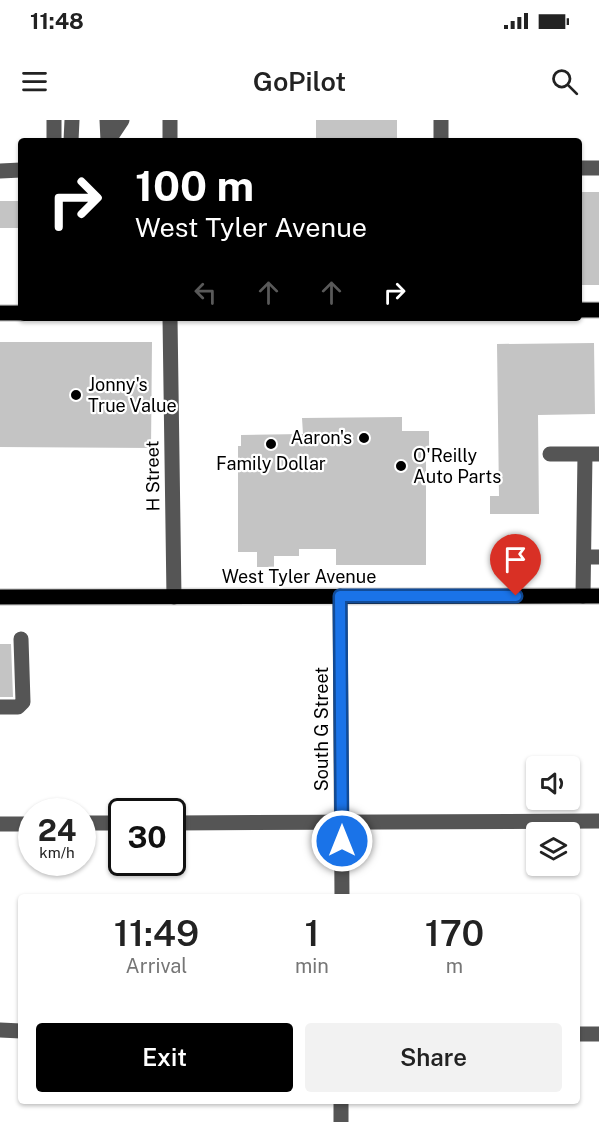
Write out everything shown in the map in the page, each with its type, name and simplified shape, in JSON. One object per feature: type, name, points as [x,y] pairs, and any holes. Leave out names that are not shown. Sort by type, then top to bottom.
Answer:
[{"type":"main road","points":[[582,310],[599,310]]},
{"type":"main road","points":[[0,313],[18,313]]},
{"type":"main road","name":"West Tyler Avenue","points":[[0,597],[599,596]]},
{"type":"street","points":[[54,120],[54,138]]},
{"type":"street","points":[[71,138],[72,120]]},
{"type":"street","points":[[107,120],[108,138]]},
{"type":"street","points":[[110,138],[122,120]]},
{"type":"street","points":[[170,120],[170,138]]},
{"type":"street","points":[[441,120],[441,138]]},
{"type":"street","points":[[582,168],[599,168]]},
{"type":"street","points":[[0,171],[18,170]]},
{"type":"street","name":"H Street","points":[[170,321],[174,597]]},
{"type":"street","points":[[550,454],[592,454],[591,557],[583,596]]},
{"type":"street","name":"South G Street","points":[[340,596],[342,894]]},
{"type":"street","points":[[0,707],[18,707],[23,702],[21,639]]},
{"type":"street","points":[[186,823],[599,820]]},
{"type":"street","points":[[0,824],[18,824]]},
{"type":"street","points":[[0,1030],[18,1030]]},
{"type":"street","points":[[580,1034],[599,1034]]},
{"type":"street","points":[[341,1104],[341,1122]]},
{"type":"building","points":[[316,120],[397,120],[397,138],[316,138]]},
{"type":"building","points":[[582,192],[599,192],[599,285],[582,285]]},
{"type":"building","points":[[0,201],[18,201],[18,228],[0,228]]},
{"type":"building","name":"Jonny's True Value","points":[[0,342],[152,342],[151,448],[0,447]]},
{"type":"building","points":[[594,343],[595,414],[538,415],[539,514],[490,514],[490,496],[499,496],[497,344]]},
{"type":"building","points":[[402,417],[402,431],[429,431],[429,455],[426,455],[426,565],[336,565],[336,549],[299,549],[299,556],[274,556],[274,567],[257,567],[257,552],[238,552],[238,446],[241,446],[241,435],[303,434],[302,418]]},
{"type":"building","points":[[0,644],[11,644],[13,697],[0,697]]},
{"type":"place","name":"Jonny's True Value","points":[[76,395]]},
{"type":"place","name":"Aaron's","points":[[364,438]]},
{"type":"place","name":"Family Dollar","points":[[271,444]]},
{"type":"place","name":"O'Reilly Auto Parts","points":[[401,466]]},
{"type":"route","points":[[342,841],[340,596],[516,596]]}]
